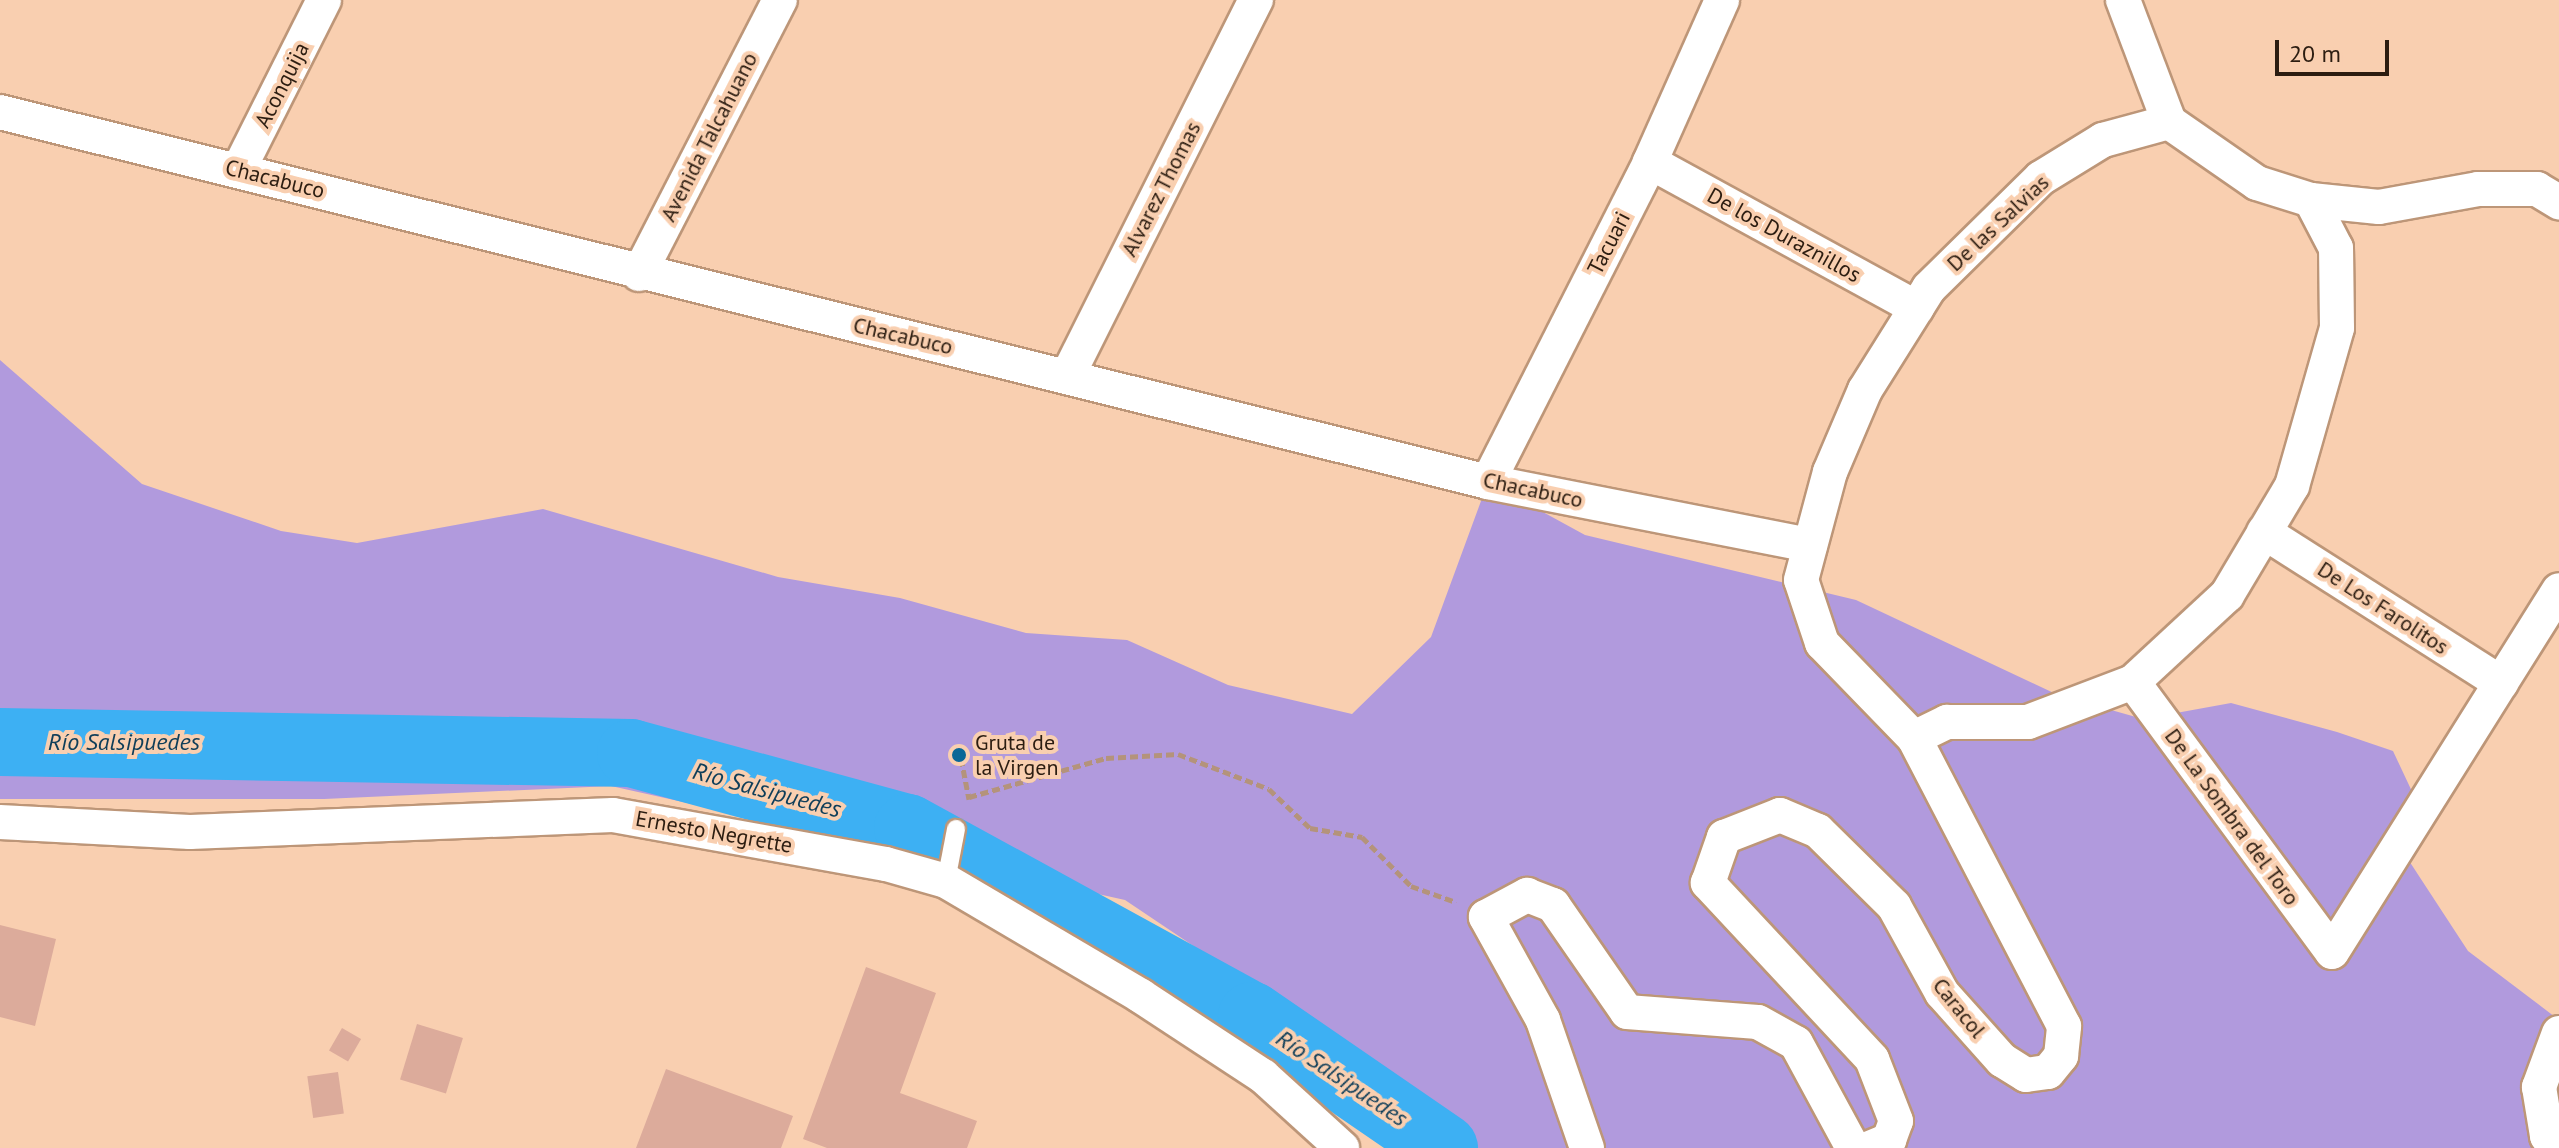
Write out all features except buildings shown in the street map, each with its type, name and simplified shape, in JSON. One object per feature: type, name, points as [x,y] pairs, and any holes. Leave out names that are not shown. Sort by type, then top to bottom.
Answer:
[{"type":"street","name":"Aconquija","points":[[239,169],[324,0]]},
{"type":"street","name":"Avenida Talcahuano","points":[[639,274],[780,0]]},
{"type":"street","name":"Alvarez Thomas","points":[[1067,377],[1256,0]]},
{"type":"street","name":"Tacuari","points":[[1488,482],[1650,162],[1722,0]]},
{"type":"street","points":[[2123,0],[2169,122],[2257,183],[2311,200],[2379,207],[2478,189],[2537,189],[2559,202]]},
{"type":"street","name":"Chacabuco","points":[[0,112],[239,169],[639,274],[1488,482],[1810,545]]},
{"type":"street","name":"De las Salvias","points":[[1810,545],[1830,472],[1865,390],[1917,308],[2041,178],[2103,140],[2169,122]]},
{"type":"street","name":"De los Duraznillos","points":[[1650,162],[1917,308]]},
{"type":"street","points":[[1914,738],[1947,722],[2028,722],[2133,682],[2227,595],[2292,486],[2337,328],[2336,248],[2311,200]]},
{"type":"street","name":"De Los Farolitos","points":[[2264,532],[2501,683]]},
{"type":"street","name":"Caracol","points":[[1810,545],[1801,580],[1822,643],[1914,738],[2064,1026],[2061,1056],[2048,1072],[2026,1075],[2002,1060],[1942,993],[1894,906],[1818,831],[1780,815],[1752,821],[1724,837],[1708,883],[1872,1059],[1896,1121],[1889,1140],[1870,1148]]},
{"type":"street","points":[[2501,683],[2559,590]]},
{"type":"street","name":"De La Sombra del Toro","points":[[2133,682],[2332,952],[2501,683]]},
{"type":"street","name":"Ernesto Negrette","points":[[0,822],[190,832],[613,815],[715,828],[946,881],[1263,1076],[1342,1148]]},
{"type":"street","points":[[1587,1148],[1543,1020],[1486,917],[1527,895],[1553,905],[1627,1012],[1758,1022],[1796,1043],[1853,1148]]},
{"type":"street","points":[[2559,1033],[2539,1087],[2547,1136],[2559,1147]]},
{"type":"lane","points":[[946,881],[956,829]]},
{"type":"path","points":[[969,797],[1106,758],[1178,754],[1269,789],[1310,828],[1362,837],[1411,886],[1486,917]]},
{"type":"path","points":[[956,829],[969,797],[961,758]]},
{"type":"shaded area","points":[[0,360],[142,484],[281,531],[357,543],[543,509],[778,577],[900,598],[1026,633],[1127,640],[1228,685],[1352,714],[1431,637],[1488,482],[1585,535],[1856,600],[2058,695],[2143,719],[2231,703],[2337,732],[2393,751],[2416,800],[2400,847],[2468,951],[2559,1020],[2559,1148],[1473,1148],[1409,1091],[1125,900],[611,786],[324,799],[0,799]]},
{"type":"waterway","name":"Río Salsipuedes","points":[[0,742],[631,753],[908,828],[1252,1016],[1444,1148]]},
{"type":"place","name":"Gruta de la Virgen","points":[[959,755]]}]
